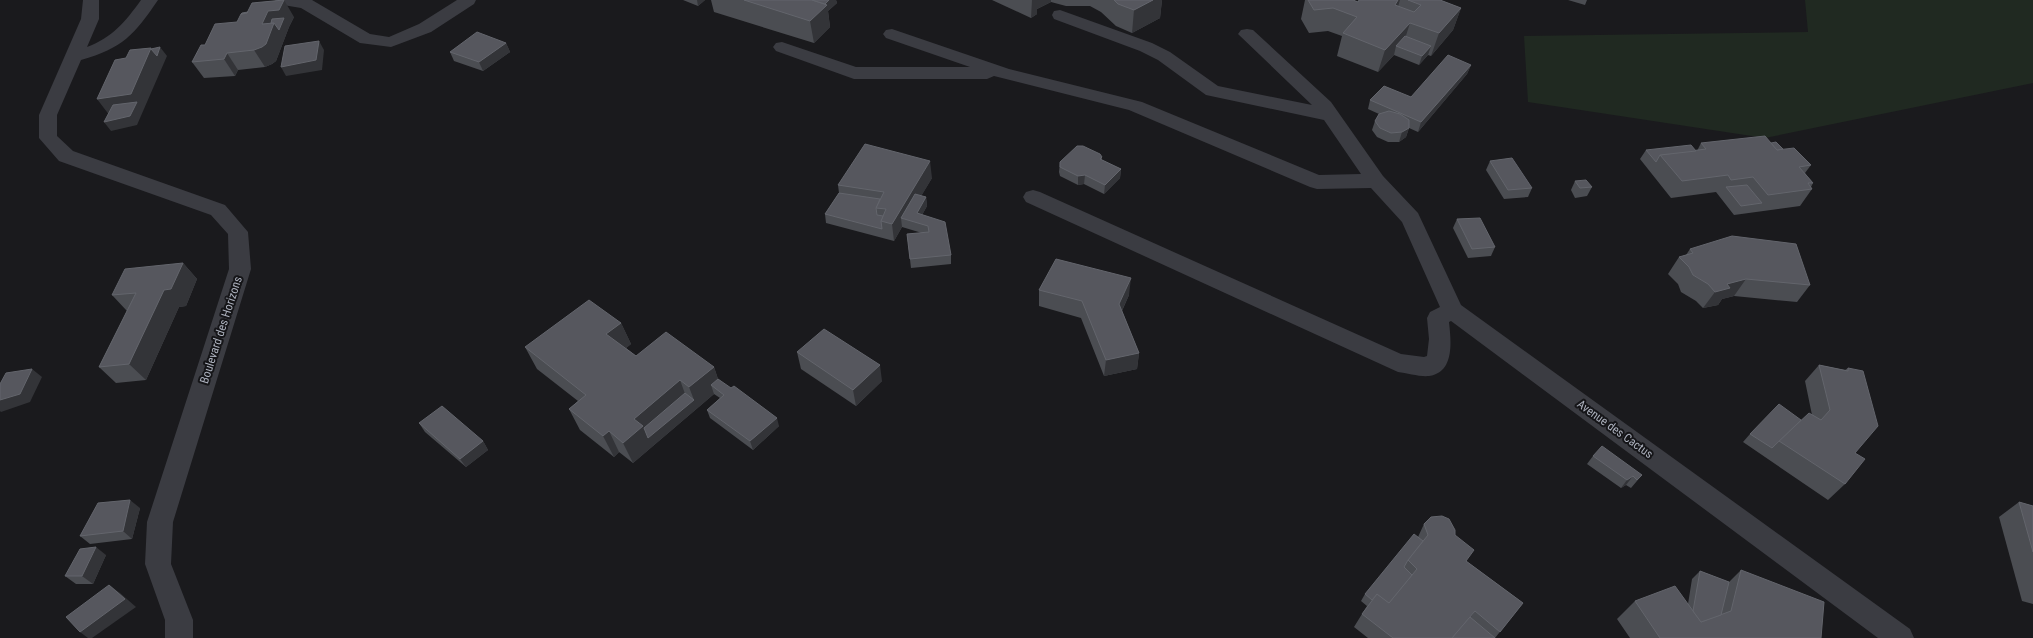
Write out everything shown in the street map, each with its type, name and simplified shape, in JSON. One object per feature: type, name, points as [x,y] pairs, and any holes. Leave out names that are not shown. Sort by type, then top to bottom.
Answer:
[{"type":"street","name":"Boulevard des Horizons","points":[[91,0],[90,19],[48,115],[48,138],[66,156],[218,210],[238,232],[240,269],[160,522],[158,564],[179,620],[179,638]]},
{"type":"street","points":[[74,56],[108,45],[135,21],[150,0]]},
{"type":"street","points":[[283,0],[306,4],[366,40],[391,42],[425,28],[468,0]]},
{"type":"street","points":[[1060,15],[1146,47],[1164,56],[1212,91],[1330,115]]},
{"type":"street","points":[[892,34],[1003,73],[1135,106],[1317,182],[1376,181]]},
{"type":"street","name":"Avenue des Cactus","points":[[1247,34],[1324,106],[1376,181],[1411,218],[1452,310],[1900,638]]},
{"type":"street","points":[[782,47],[854,73],[1003,73]]},
{"type":"street","points":[[1033,197],[1398,363],[1428,367],[1438,360],[1440,339],[1438,318],[1452,310]]},
{"type":"shaded area","points":[[1805,0],[2033,0],[2033,83],[1765,138],[1528,102],[1524,36],[1808,32]]},
{"type":"building","points":[[284,0],[279,10],[268,11],[262,24],[274,23],[266,44],[262,47],[254,50],[227,53],[224,59],[192,62],[201,45],[205,45],[215,24],[237,22],[241,14],[247,13],[252,3]]},
{"type":"building","points":[[744,0],[812,0],[827,5],[810,21]]},
{"type":"building","points":[[812,0],[829,0],[825,4]]},
{"type":"building","points":[[1114,0],[1153,0],[1134,10],[1118,4]]},
{"type":"building","points":[[1308,0],[1353,0],[1358,2],[1359,0],[1398,0],[1395,5],[1414,12],[1421,5],[1408,0],[1440,0],[1461,8],[1439,33],[1410,23],[1385,50],[1343,33],[1357,17],[1333,8],[1314,10]]},
{"type":"building","points":[[284,18],[279,30],[274,23],[271,23],[272,19]]},
{"type":"building","points":[[477,32],[506,43],[479,62],[450,52]]},
{"type":"building","points":[[1405,36],[1431,46],[1422,56],[1396,46]]},
{"type":"building","points":[[319,41],[316,60],[281,67],[285,46]]},
{"type":"building","points":[[160,47],[157,56],[151,49]]},
{"type":"building","points":[[151,48],[131,94],[97,99],[115,60],[126,58],[130,50]]},
{"type":"building","points":[[1448,55],[1471,65],[1421,122],[1370,100],[1384,86],[1411,97]]},
{"type":"building","points":[[137,102],[130,116],[104,122],[113,105]]},
{"type":"building","points":[[1389,111],[1400,114],[1409,120],[1409,128],[1402,132],[1391,133],[1380,128],[1375,121],[1379,114]]},
{"type":"building","points":[[1765,136],[1777,150],[1794,148],[1811,165],[1799,167],[1813,183],[1808,183],[1812,189],[1768,195],[1753,177],[1731,180],[1728,175],[1682,181],[1660,155],[1706,149],[1701,143]]},
{"type":"building","points":[[1776,142],[1783,149],[1777,150],[1771,143]]},
{"type":"building","points":[[865,144],[930,161],[892,224],[881,221],[886,209],[876,208],[884,192],[838,185]]},
{"type":"building","points":[[1691,145],[1696,151],[1660,155],[1656,162],[1646,150]]},
{"type":"building","points":[[1077,146],[1083,146],[1100,154],[1102,157],[1100,159],[1121,169],[1105,185],[1085,175],[1078,176],[1060,167],[1060,162]]},
{"type":"building","points":[[1512,158],[1532,188],[1508,190],[1490,161]]},
{"type":"building","points":[[1586,180],[1592,187],[1580,188],[1575,181]]},
{"type":"building","points":[[1747,185],[1762,203],[1741,206],[1726,187]]},
{"type":"building","points":[[839,193],[880,199],[876,208],[877,215],[883,216],[881,221],[882,229],[825,214]]},
{"type":"building","points":[[915,194],[926,197],[917,213],[945,222],[951,255],[910,259],[907,234],[929,232],[928,226],[901,218]]},
{"type":"building","points":[[1480,218],[1495,247],[1472,249],[1457,219]]},
{"type":"building","points":[[1732,236],[1796,244],[1810,285],[1746,279],[1727,284],[1730,288],[1715,292],[1708,284],[1693,275],[1689,267],[1679,257],[1693,253],[1690,249]]},
{"type":"building","points":[[1056,259],[1131,278],[1119,304],[1139,353],[1106,360],[1082,301],[1039,290]]},
{"type":"building","points":[[183,263],[171,289],[164,290],[129,364],[99,367],[136,293],[112,295],[125,269]]},
{"type":"building","points":[[589,300],[621,323],[606,334],[636,356],[666,332],[714,367],[689,387],[680,380],[634,419],[643,426],[623,443],[609,431],[603,436],[569,409],[586,395],[525,347]]},
{"type":"building","points":[[824,329],[880,365],[853,390],[797,352]]},
{"type":"building","points":[[1819,365],[1848,371],[1848,368],[1863,371],[1878,426],[1855,453],[1865,459],[1845,484],[1779,441],[1809,413],[1821,420],[1830,410]]},
{"type":"building","points":[[32,369],[20,394],[0,400],[0,384],[6,373]]},
{"type":"building","points":[[718,379],[731,388],[734,386],[777,418],[750,441],[707,410],[724,395],[711,385]]},
{"type":"building","points":[[685,393],[694,400],[648,438],[644,428]]},
{"type":"building","points":[[1779,404],[1801,420],[1772,448],[1750,434]]},
{"type":"building","points":[[442,406],[483,441],[460,459],[419,423]]},
{"type":"building","points":[[1602,446],[1642,475],[1637,480],[1633,476],[1627,480],[1593,456]]},
{"type":"building","points":[[130,500],[123,531],[80,536],[98,503]]},
{"type":"building","points":[[2019,502],[2033,506],[2033,552]]},
{"type":"building","points":[[1442,516],[1449,519],[1455,530],[1455,535],[1474,550],[1466,561],[1523,603],[1500,632],[1475,611],[1452,638],[1393,638],[1362,614],[1377,594],[1389,603],[1417,569],[1408,560],[1428,535],[1424,524],[1431,517]]},
{"type":"building","points":[[1414,534],[1423,541],[1404,567],[1412,575],[1389,603],[1377,594],[1372,600],[1365,594]]},
{"type":"building","points":[[96,547],[82,576],[65,576],[80,549]]},
{"type":"building","points":[[1741,570],[1824,602],[1821,638],[1660,638],[1635,601],[1675,586],[1701,622],[1731,611]]},
{"type":"building","points":[[1700,571],[1729,582],[1721,615],[1701,622],[1693,611]]},
{"type":"building","points":[[109,585],[125,599],[80,632],[66,617]]},
{"type":"building","points":[[1470,617],[1495,638],[1452,638]]}]
